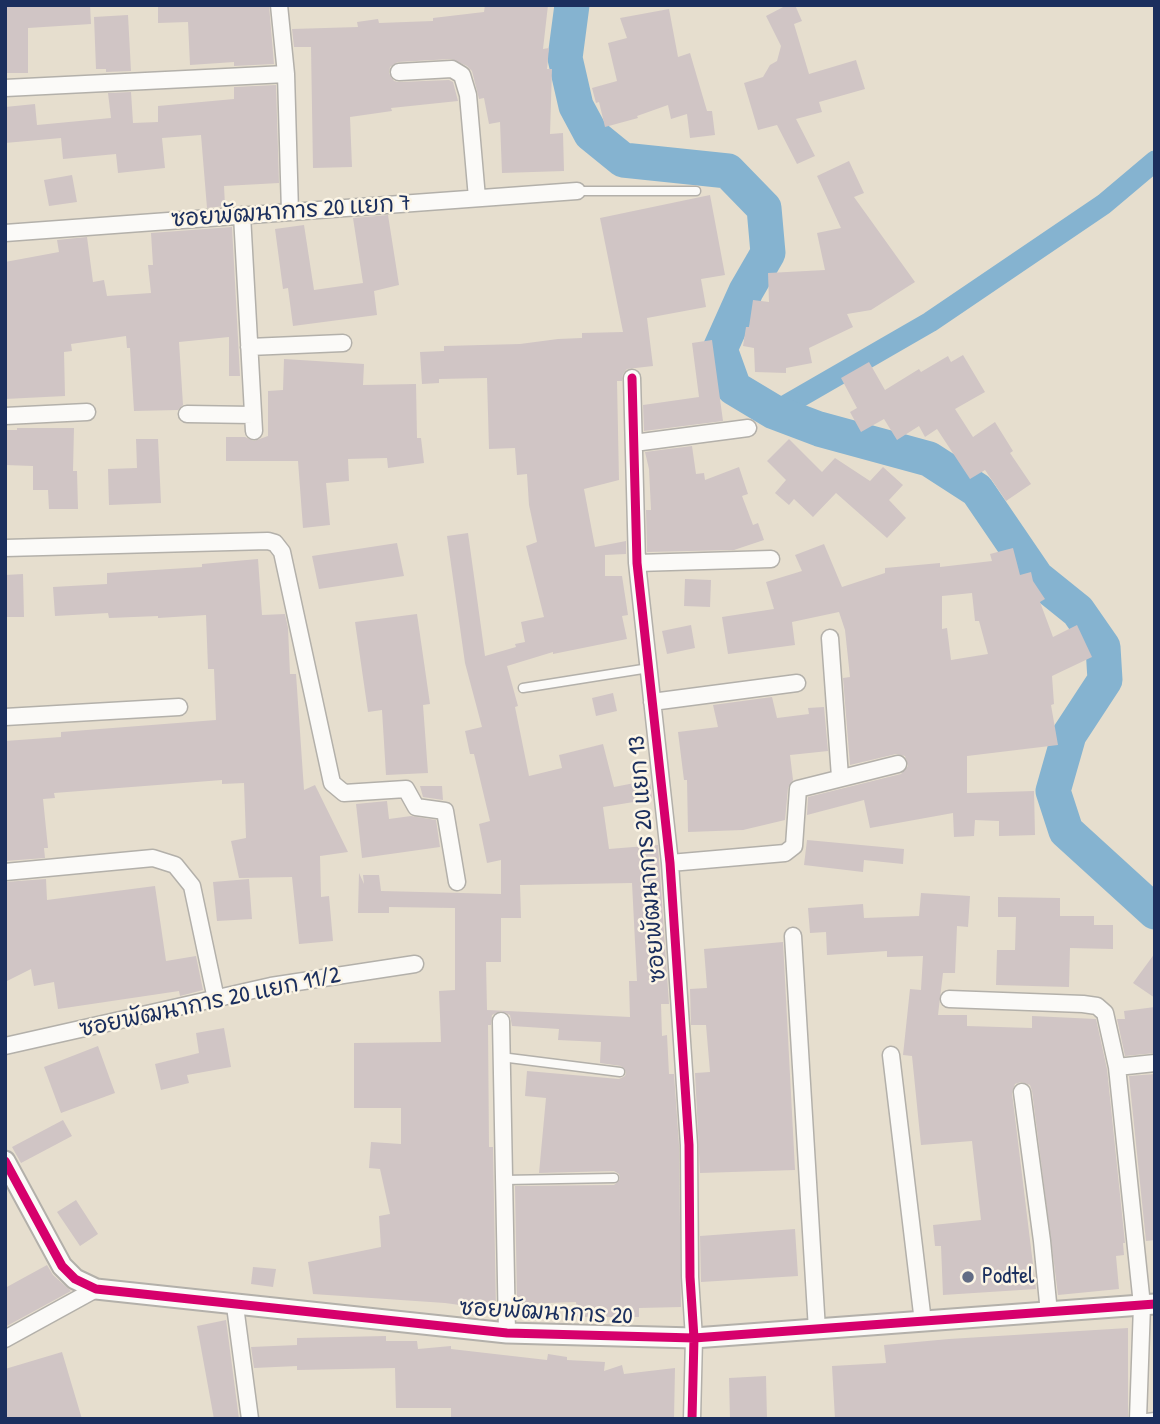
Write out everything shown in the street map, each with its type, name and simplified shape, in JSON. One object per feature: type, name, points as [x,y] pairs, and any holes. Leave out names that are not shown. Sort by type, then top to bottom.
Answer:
[{"type":"street","points":[[279,5],[286,74],[290,212]]},
{"type":"street","points":[[399,72],[452,69],[462,75],[468,95],[477,198]]},
{"type":"street","points":[[5,89],[286,74]]},
{"type":"street","name":"ซอยพัฒนาการ 20 แยก 7","points":[[5,233],[576,191]]},
{"type":"street","points":[[187,414],[253,423],[242,215]]},
{"type":"street","points":[[249,347],[342,343]]},
{"type":"street","name":"ซอยพัฒนาการ 20 แยก 13","points":[[632,378],[637,563],[670,863],[689,1145],[690,1277],[694,1338],[692,1419]]},
{"type":"street","points":[[5,416],[86,412]]},
{"type":"street","points":[[634,443],[748,428]]},
{"type":"street","points":[[5,548],[268,541],[275,543],[282,552],[332,783],[344,793],[406,789],[416,807],[445,811],[457,882]]},
{"type":"street","points":[[637,563],[771,559]]},
{"type":"street","points":[[830,638],[840,777]]},
{"type":"street","points":[[652,702],[797,683]]},
{"type":"street","points":[[5,717],[179,707]]},
{"type":"street","points":[[670,863],[790,851],[794,846],[798,789],[898,764]]},
{"type":"street","points":[[5,872],[153,858],[174,865],[192,886],[216,999]]},
{"type":"street","points":[[793,936],[817,1330]]},
{"type":"street","name":"ซอยพัฒนาการ 20 แยก 11/2","points":[[5,1046],[271,986],[415,964]]},
{"type":"street","points":[[949,999],[1097,1006],[1105,1013],[1117,1067],[1149,1304],[1138,1419]]},
{"type":"street","points":[[501,1021],[507,1333]]},
{"type":"street","points":[[891,1055],[923,1322]]},
{"type":"street","points":[[1117,1067],[1155,1063]]},
{"type":"street","points":[[1022,1093],[1049,1313]]},
{"type":"street","name":"ซอยพัฒนาการ 20","points":[[5,1161],[62,1266],[75,1279],[96,1289],[235,1306],[507,1333],[694,1338],[1149,1304]]},
{"type":"street","points":[[5,1339],[96,1289]]},
{"type":"street","points":[[235,1306],[250,1419]]},
{"type":"lane","points":[[576,191],[696,191]]},
{"type":"lane","points":[[523,688],[649,668]]},
{"type":"lane","points":[[501,1057],[620,1072]]},
{"type":"lane","points":[[504,1180],[614,1178]]},
{"type":"lane","points":[[1138,1419],[1155,1417]]},
{"type":"building","points":[[5,5],[90,5],[91,24],[28,28],[28,73],[5,73]]},
{"type":"building","points":[[158,5],[269,5],[274,64],[234,66],[234,62],[190,65],[188,22],[158,23]]},
{"type":"building","points":[[485,5],[548,5],[543,49],[549,48],[547,69],[552,69],[550,134],[563,133],[564,171],[502,173],[500,122],[489,124],[484,98],[479,99],[472,71],[451,59],[398,62],[390,67],[389,73],[394,81],[399,82],[449,80],[453,82],[458,101],[391,108],[392,111],[350,117],[352,167],[313,168],[311,47],[294,47],[292,29],[358,27],[357,22],[378,19],[379,23],[433,21],[433,18],[484,12]]},
{"type":"building","points":[[787,5],[795,5],[802,21],[794,24],[809,74],[856,60],[865,89],[819,102],[822,112],[796,119],[815,156],[797,164],[777,125],[758,130],[744,83],[763,77],[770,65],[777,61],[781,46],[766,16]]},
{"type":"building","points":[[669,9],[678,57],[690,53],[707,111],[712,111],[715,135],[690,138],[687,114],[671,119],[668,105],[637,116],[638,118],[605,127],[599,102],[596,103],[592,88],[617,81],[608,43],[627,38],[620,18]]},
{"type":"building","points":[[128,15],[131,71],[106,72],[106,69],[96,69],[94,17]]},
{"type":"building","points":[[276,85],[279,183],[224,186],[225,206],[207,208],[201,135],[162,138],[165,168],[118,173],[116,154],[63,159],[61,138],[5,143],[5,107],[35,104],[37,125],[111,118],[108,93],[131,92],[133,123],[158,122],[158,106],[234,99],[234,87]]},
{"type":"building","points":[[849,161],[864,193],[854,197],[915,282],[871,310],[847,314],[853,327],[809,348],[812,363],[786,368],[786,373],[755,372],[754,348],[743,346],[753,300],[769,302],[768,273],[825,270],[817,233],[841,228],[817,176]]},
{"type":"building","points":[[72,175],[77,202],[49,206],[44,180]]},
{"type":"building","points":[[710,195],[725,275],[701,279],[706,307],[647,318],[653,366],[627,369],[622,381],[617,381],[619,480],[584,489],[595,547],[626,541],[626,554],[605,555],[605,576],[622,576],[628,615],[622,616],[627,639],[553,652],[507,666],[518,706],[515,707],[529,776],[562,768],[559,755],[603,744],[614,787],[650,780],[652,799],[603,807],[609,849],[658,845],[669,1004],[661,1004],[662,1036],[667,1035],[669,1074],[674,1074],[679,1145],[681,1307],[639,1308],[639,1317],[578,1317],[576,1302],[517,1304],[515,1186],[614,1185],[620,1179],[619,1174],[614,1171],[539,1173],[546,1098],[525,1096],[527,1071],[619,1079],[625,1076],[626,1072],[621,1066],[600,1063],[601,1042],[558,1040],[559,1029],[512,1026],[510,1015],[501,1011],[492,1015],[491,1025],[488,1025],[489,1147],[493,1147],[496,1310],[445,1303],[313,1294],[308,1262],[381,1247],[379,1216],[390,1214],[380,1169],[369,1168],[371,1142],[401,1144],[401,1108],[354,1108],[354,1043],[441,1042],[439,991],[455,990],[455,908],[389,907],[389,913],[358,913],[359,873],[364,884],[363,875],[379,875],[381,891],[501,894],[501,860],[487,863],[479,824],[490,821],[474,754],[470,754],[465,731],[482,727],[465,663],[447,536],[468,533],[485,656],[525,642],[521,622],[544,617],[526,546],[537,542],[529,505],[527,474],[517,475],[515,448],[489,449],[487,378],[439,379],[439,383],[422,384],[420,352],[444,351],[444,346],[520,344],[582,338],[582,333],[623,332],[600,218]],"holes":[[[632,883],[637,981],[629,981],[630,1017],[487,1010],[486,962],[501,962],[501,918],[521,918],[520,885]]]},
{"type":"building","points":[[388,215],[399,285],[374,291],[377,315],[293,326],[288,288],[283,289],[275,229],[304,225],[314,290],[363,283],[353,218]]},
{"type":"building","points":[[232,227],[240,376],[229,376],[229,337],[179,342],[183,405],[178,410],[134,411],[130,348],[127,348],[126,336],[71,344],[72,351],[64,352],[65,396],[5,399],[5,262],[59,252],[57,240],[87,237],[93,282],[104,280],[107,296],[151,293],[148,265],[153,265],[151,233]]},
{"type":"building","points":[[712,340],[723,421],[644,431],[643,405],[699,397],[692,343]]},
{"type":"building","points":[[963,355],[985,392],[955,409],[973,437],[995,422],[1013,451],[1010,453],[1031,484],[1006,501],[985,470],[970,479],[937,429],[925,437],[919,426],[897,440],[884,419],[861,432],[850,412],[857,408],[841,378],[869,362],[885,390],[919,369],[921,372],[948,356],[951,362]]},
{"type":"building","points":[[284,359],[364,364],[363,385],[416,384],[417,438],[421,438],[424,463],[388,468],[387,458],[348,459],[349,481],[326,483],[330,525],[303,528],[298,461],[226,461],[226,437],[245,437],[254,441],[268,436],[268,391],[283,390]]},
{"type":"building","points":[[74,428],[73,471],[77,471],[78,509],[49,509],[48,490],[33,490],[33,466],[5,465],[5,430]]},
{"type":"building","points":[[136,439],[158,439],[161,503],[109,505],[108,469],[137,468]]},
{"type":"building","points":[[789,439],[822,472],[835,458],[870,481],[883,467],[903,485],[889,500],[906,518],[887,538],[836,493],[813,517],[794,499],[789,505],[775,493],[786,480],[767,461]]},
{"type":"building","points":[[692,446],[696,474],[704,473],[705,480],[739,467],[748,494],[742,496],[753,525],[758,523],[764,540],[734,550],[647,552],[646,510],[651,510],[649,469],[645,452]]},
{"type":"building","points":[[397,543],[404,576],[319,589],[312,556]]},
{"type":"building","points":[[824,544],[842,587],[885,573],[885,568],[940,563],[940,567],[992,561],[990,554],[1013,548],[1020,575],[1031,572],[1033,581],[1045,599],[1040,602],[1053,637],[1077,625],[1092,657],[1052,676],[1054,704],[1051,705],[1058,745],[967,756],[967,793],[1034,791],[1035,835],[999,836],[999,821],[975,820],[974,836],[954,837],[953,813],[870,828],[864,800],[807,815],[808,797],[901,774],[908,766],[905,756],[896,754],[850,765],[843,678],[850,677],[845,630],[839,612],[792,622],[795,645],[728,654],[722,617],[774,609],[766,582],[802,571],[795,555]],"holes":[[[972,593],[975,621],[979,621],[988,654],[951,660],[947,628],[942,629],[942,596]]]},
{"type":"building","points":[[258,559],[262,615],[285,614],[288,628],[290,674],[296,674],[304,790],[315,785],[348,852],[320,856],[321,897],[329,896],[333,941],[299,944],[292,877],[239,878],[231,841],[246,838],[244,783],[222,784],[222,780],[54,793],[55,798],[43,799],[48,848],[44,848],[45,858],[5,861],[5,741],[61,737],[61,732],[216,720],[214,669],[208,669],[206,615],[158,618],[109,618],[108,613],[55,616],[53,587],[107,584],[107,573],[202,567],[202,564]]},
{"type":"building","points":[[23,574],[24,617],[5,617],[5,575]]},
{"type":"building","points":[[685,579],[711,580],[710,607],[684,606]]},
{"type":"building","points":[[417,614],[430,704],[423,705],[428,773],[386,775],[382,710],[368,712],[355,622]]},
{"type":"building","points":[[691,625],[695,648],[667,654],[662,631]]},
{"type":"building","points":[[613,693],[617,711],[596,716],[592,698]]},
{"type":"building","points":[[772,697],[777,718],[809,714],[808,708],[824,707],[828,751],[790,755],[793,780],[788,788],[785,820],[743,830],[688,832],[687,780],[684,780],[678,732],[718,727],[713,705]]},
{"type":"building","points":[[420,786],[442,786],[443,800],[423,797]]},
{"type":"building","points":[[387,801],[389,819],[411,816],[436,820],[440,847],[362,858],[356,804]]},
{"type":"building","points":[[807,840],[904,849],[903,864],[864,860],[863,872],[804,865]]},
{"type":"building","points":[[46,879],[47,900],[155,886],[166,961],[196,956],[203,990],[180,996],[179,991],[58,1009],[54,982],[34,986],[31,969],[5,982],[5,882]]},
{"type":"building","points":[[249,879],[252,919],[217,921],[213,882]]},
{"type":"building","points":[[921,893],[970,896],[968,927],[957,926],[955,973],[943,973],[938,1015],[967,1015],[967,1026],[1032,1028],[1032,1016],[1096,1019],[1107,1069],[1125,1243],[1124,1255],[1116,1256],[1119,1289],[1058,1295],[1032,1091],[1030,1085],[1021,1082],[1015,1084],[1012,1093],[1036,1289],[943,1295],[941,1246],[935,1246],[933,1225],[981,1220],[972,1141],[921,1145],[912,1056],[903,1055],[910,989],[921,990],[923,956],[887,957],[887,951],[827,955],[826,932],[810,933],[808,908],[863,904],[864,918],[919,916]]},
{"type":"building","points":[[998,897],[1060,898],[1060,916],[1094,916],[1094,925],[1113,925],[1113,949],[1070,948],[1069,987],[996,985],[997,950],[1015,950],[1016,917],[998,917]]},
{"type":"building","points":[[783,942],[795,1170],[700,1173],[695,1073],[710,1072],[706,1025],[691,1025],[690,989],[707,988],[704,949]]},
{"type":"building","points":[[1155,953],[1155,998],[1133,983]]},
{"type":"building","points":[[1155,1007],[1155,1053],[1125,1056],[1117,1019],[1125,1019],[1124,1011]]},
{"type":"building","points":[[224,1028],[231,1067],[187,1075],[189,1083],[161,1090],[155,1064],[199,1053],[196,1033]]},
{"type":"building","points":[[98,1046],[115,1093],[61,1113],[44,1067]]},
{"type":"building","points":[[1155,1074],[1155,1240],[1146,1241],[1129,1076]]},
{"type":"building","points":[[63,1120],[72,1136],[21,1163],[12,1147]]},
{"type":"building","points":[[76,1200],[98,1234],[80,1246],[57,1212]]},
{"type":"building","points":[[795,1229],[798,1276],[701,1282],[700,1236]]},
{"type":"building","points":[[47,1265],[53,1275],[71,1291],[5,1327],[5,1288]]},
{"type":"building","points":[[253,1267],[276,1269],[273,1287],[251,1284]]},
{"type":"building","points":[[226,1320],[239,1419],[214,1419],[197,1326]]},
{"type":"building","points":[[1128,1328],[1128,1419],[835,1419],[832,1366],[886,1363],[884,1345]]},
{"type":"building","points":[[386,1336],[386,1341],[417,1341],[418,1349],[451,1346],[451,1349],[547,1360],[548,1354],[567,1357],[567,1360],[605,1362],[604,1371],[622,1365],[624,1374],[675,1368],[674,1419],[451,1419],[451,1408],[396,1408],[395,1368],[254,1368],[251,1347],[297,1345],[297,1338]]},
{"type":"building","points":[[62,1352],[82,1419],[5,1419],[5,1369]]},
{"type":"building","points":[[766,1376],[767,1419],[730,1419],[729,1378]]},
{"type":"waterway","points":[[572,5],[565,58],[576,106],[591,134],[623,160],[728,171],[764,208],[768,253],[746,291],[720,349],[734,388],[774,412],[819,429],[929,459],[977,490],[1037,578],[1078,611],[1103,647],[1105,680],[1069,735],[1053,791],[1066,831],[1155,912]]},
{"type":"waterway","points":[[774,412],[930,322],[1104,204],[1155,161]]},
{"type":"cycle path","points":[[632,378],[637,563],[670,863],[689,1145],[690,1277],[694,1338],[692,1419]]},
{"type":"cycle path","points":[[5,1161],[62,1266],[75,1279],[96,1289],[507,1333],[694,1338],[1155,1304]]},
{"type":"place","name":"Podtel","points":[[968,1277]]}]
